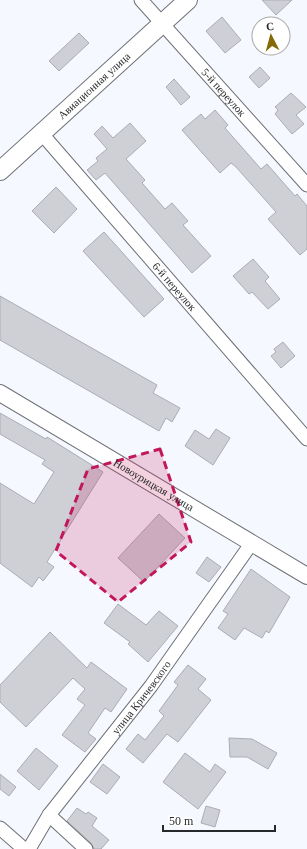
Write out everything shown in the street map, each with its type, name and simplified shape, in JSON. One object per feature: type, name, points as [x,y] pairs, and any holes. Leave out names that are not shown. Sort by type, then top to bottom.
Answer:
[{"type":"main road","name":"Авиационная улица","points":[[0,171],[188,0]]},
{"type":"street","name":"5-й переулок","points":[[141,0],[307,185]]},
{"type":"street","name":"6-й переулок","points":[[42,134],[307,439]]},
{"type":"street","name":"Новоурицкая улица","points":[[0,393],[307,576]]},
{"type":"street","name":"улица Кричевского","points":[[29,849],[49,815],[151,686],[251,544]]},
{"type":"street","points":[[49,815],[86,849]]},
{"type":"street","points":[[0,828],[24,849]]},
{"type":"highlighted area","points":[[160,449],[191,542],[118,602],[56,551],[88,469]]},
{"type":"building","points":[[262,0],[292,0],[276,15]]},
{"type":"building","points":[[222,17],[241,40],[225,53],[206,31]]},
{"type":"building","points":[[79,33],[89,43],[59,71],[49,61]]},
{"type":"building","points":[[260,67],[270,78],[259,88],[249,77]]},
{"type":"building","points":[[174,79],[190,97],[181,105],[166,87]]},
{"type":"building","points":[[291,93],[306,107],[296,115],[304,124],[292,134],[275,114],[278,110],[275,107]]},
{"type":"building","points":[[215,110],[228,125],[225,128],[261,169],[267,164],[295,196],[297,194],[307,206],[307,249],[300,255],[268,219],[276,212],[236,167],[231,163],[220,173],[182,130],[201,114],[205,119]]},
{"type":"building","points":[[130,123],[146,141],[126,159],[145,180],[142,183],[165,209],[172,203],[188,221],[183,225],[211,256],[192,273],[105,173],[96,180],[87,170],[98,161],[96,158],[107,149],[94,134],[102,126],[113,138]]},
{"type":"building","points":[[56,187],[77,209],[54,233],[32,211]]},
{"type":"building","points":[[104,232],[164,299],[144,317],[83,251]]},
{"type":"building","points":[[253,259],[269,277],[265,281],[280,299],[268,309],[252,292],[249,294],[233,276]]},
{"type":"building","points":[[0,296],[157,385],[153,393],[180,408],[172,422],[166,418],[159,431],[0,340]]},
{"type":"building","points":[[283,342],[295,356],[281,368],[271,356],[276,352],[274,349]]},
{"type":"building","points":[[0,413],[46,439],[47,437],[103,472],[47,562],[54,567],[43,581],[39,577],[32,587],[0,563],[0,483],[34,504],[54,472],[42,464],[45,460],[0,434]]},
{"type":"building","points":[[216,429],[230,438],[213,465],[185,446],[195,430],[209,439]]},
{"type":"building","points":[[159,514],[185,538],[144,582],[118,558]]},
{"type":"building","points":[[207,557],[221,567],[209,582],[196,573]]},
{"type":"building","points":[[251,569],[290,597],[269,633],[266,631],[262,638],[244,628],[235,640],[218,628],[228,614],[223,611]]},
{"type":"building","points":[[118,604],[146,625],[159,611],[178,626],[148,662],[128,644],[130,642],[104,623]]},
{"type":"building","points":[[50,632],[87,668],[91,662],[127,689],[111,712],[105,708],[88,733],[96,739],[85,752],[62,735],[85,705],[77,699],[85,689],[73,678],[26,727],[0,702],[0,685]]},
{"type":"building","points":[[188,665],[206,679],[198,689],[211,700],[178,742],[167,734],[143,763],[126,749],[138,734],[145,740],[164,716],[159,711],[178,685],[174,682]]},
{"type":"building","points":[[229,738],[252,739],[277,753],[268,769],[247,757],[230,757]]},
{"type":"building","points":[[36,748],[58,766],[39,790],[17,771]]},
{"type":"building","points":[[185,753],[210,772],[215,764],[226,772],[198,809],[163,782]]},
{"type":"building","points":[[103,764],[120,777],[107,794],[90,782]]},
{"type":"building","points":[[0,774],[16,787],[9,796],[0,789]]},
{"type":"building","points":[[206,806],[220,810],[215,827],[201,823]]},
{"type":"building","points":[[77,808],[86,814],[88,812],[97,818],[92,826],[109,840],[101,849],[94,849],[91,843],[67,821]]}]
